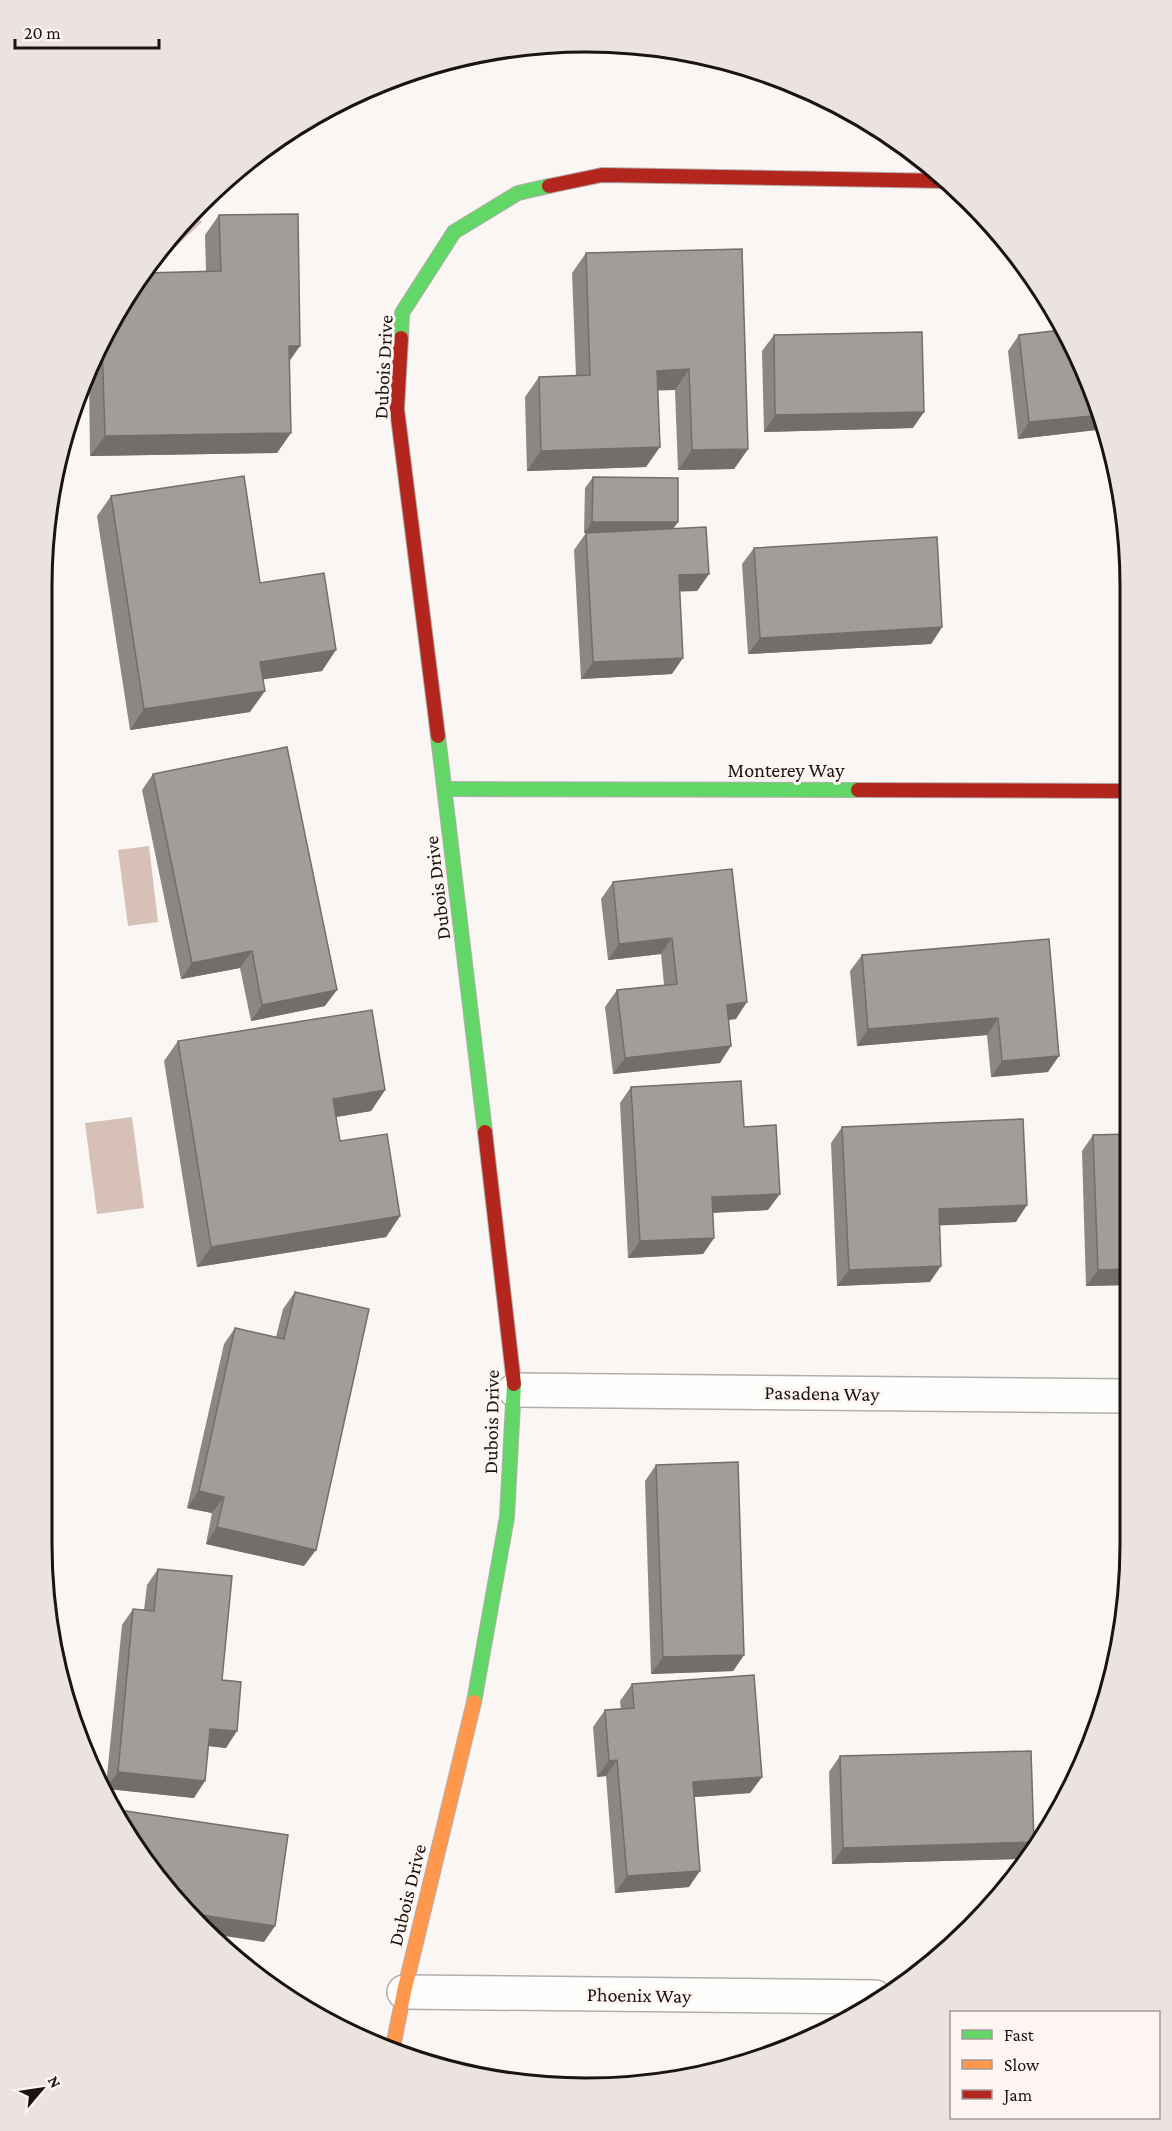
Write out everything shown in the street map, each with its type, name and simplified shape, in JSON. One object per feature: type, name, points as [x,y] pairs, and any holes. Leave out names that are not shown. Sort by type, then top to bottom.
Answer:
[{"type":"street","name":"Dubois Drive","points":[[394,2042],[477,1688],[507,1517],[515,1390],[445,789],[397,409],[402,313],[454,232],[518,193],[602,175],[933,181]]},
{"type":"street","name":"Monterey Way","points":[[445,789],[1120,790]]},
{"type":"street","name":"Pasadena Way","points":[[515,1390],[1120,1396]]},
{"type":"street","name":"Phoenix Way","points":[[404,1992],[869,1997]]},
{"type":"shaded area","points":[[199,219],[202,222],[171,251]]},
{"type":"shaded area","points":[[149,846],[158,922],[128,926],[118,850]]},
{"type":"shaded area","points":[[132,1117],[144,1208],[97,1214],[85,1123]]},
{"type":"building","points":[[298,214],[300,346],[289,346],[291,433],[105,436],[103,362],[108,350],[124,319],[155,273],[221,271],[219,215]]},
{"type":"building","points":[[742,249],[748,449],[692,450],[689,369],[657,371],[660,447],[541,451],[539,377],[590,375],[586,253]]},
{"type":"building","points":[[1054,331],[1079,382],[1091,416],[1029,422],[1019,335]]},
{"type":"building","points":[[922,332],[924,412],[775,415],[774,335]]},
{"type":"building","points":[[244,476],[260,583],[324,573],[336,650],[260,662],[265,691],[144,709],[111,496]]},
{"type":"building","points":[[593,477],[678,478],[678,522],[592,522]]},
{"type":"building","points":[[706,527],[709,574],[679,575],[683,658],[593,662],[586,533]]},
{"type":"building","points":[[937,537],[942,627],[760,638],[754,548]]},
{"type":"building","points":[[287,747],[337,990],[262,1005],[252,951],[192,963],[153,774]]},
{"type":"building","points":[[732,869],[747,1002],[727,1005],[731,1046],[625,1058],[617,990],[677,984],[672,938],[619,944],[613,882]]},
{"type":"building","points":[[1049,939],[1059,1056],[1002,1061],[998,1018],[868,1029],[862,955]]},
{"type":"building","points":[[372,1010],[385,1090],[333,1099],[340,1141],[387,1134],[400,1216],[211,1247],[178,1041]]},
{"type":"building","points":[[741,1081],[744,1127],[776,1125],[780,1194],[712,1197],[714,1238],[640,1241],[631,1087]]},
{"type":"building","points":[[1023,1119],[1027,1205],[939,1209],[941,1266],[849,1270],[842,1127]]},
{"type":"building","points":[[1120,1134],[1120,1269],[1098,1270],[1093,1135]]},
{"type":"building","points":[[295,1292],[369,1309],[316,1550],[217,1527],[224,1497],[199,1491],[235,1328],[284,1339]]},
{"type":"building","points":[[738,1462],[744,1655],[663,1657],[656,1465]]},
{"type":"building","points":[[158,1569],[232,1576],[222,1680],[241,1682],[237,1731],[210,1729],[205,1781],[118,1772],[133,1609],[154,1611]]},
{"type":"building","points":[[754,1675],[762,1777],[693,1782],[700,1871],[627,1876],[617,1760],[609,1761],[605,1710],[634,1708],[632,1684]]},
{"type":"building","points":[[1031,1751],[1034,1835],[1029,1842],[843,1848],[840,1756]]},
{"type":"building","points":[[123,1811],[288,1835],[275,1926],[202,1915],[163,1870]]},
{"type":"traffic: fast","points":[[401,338],[402,313],[454,232],[518,193],[549,186]]},
{"type":"traffic: fast","points":[[438,736],[485,1132]]},
{"type":"traffic: fast","points":[[445,789],[858,790]]},
{"type":"traffic: fast","points":[[474,1702],[507,1517],[514,1384]]},
{"type":"traffic: slow","points":[[394,2042],[474,1702]]},
{"type":"traffic: jam","points":[[549,186],[602,175],[933,181]]},
{"type":"traffic: jam","points":[[401,338],[397,409],[438,736]]},
{"type":"traffic: jam","points":[[858,790],[1120,791]]},
{"type":"traffic: jam","points":[[485,1132],[514,1384]]}]
